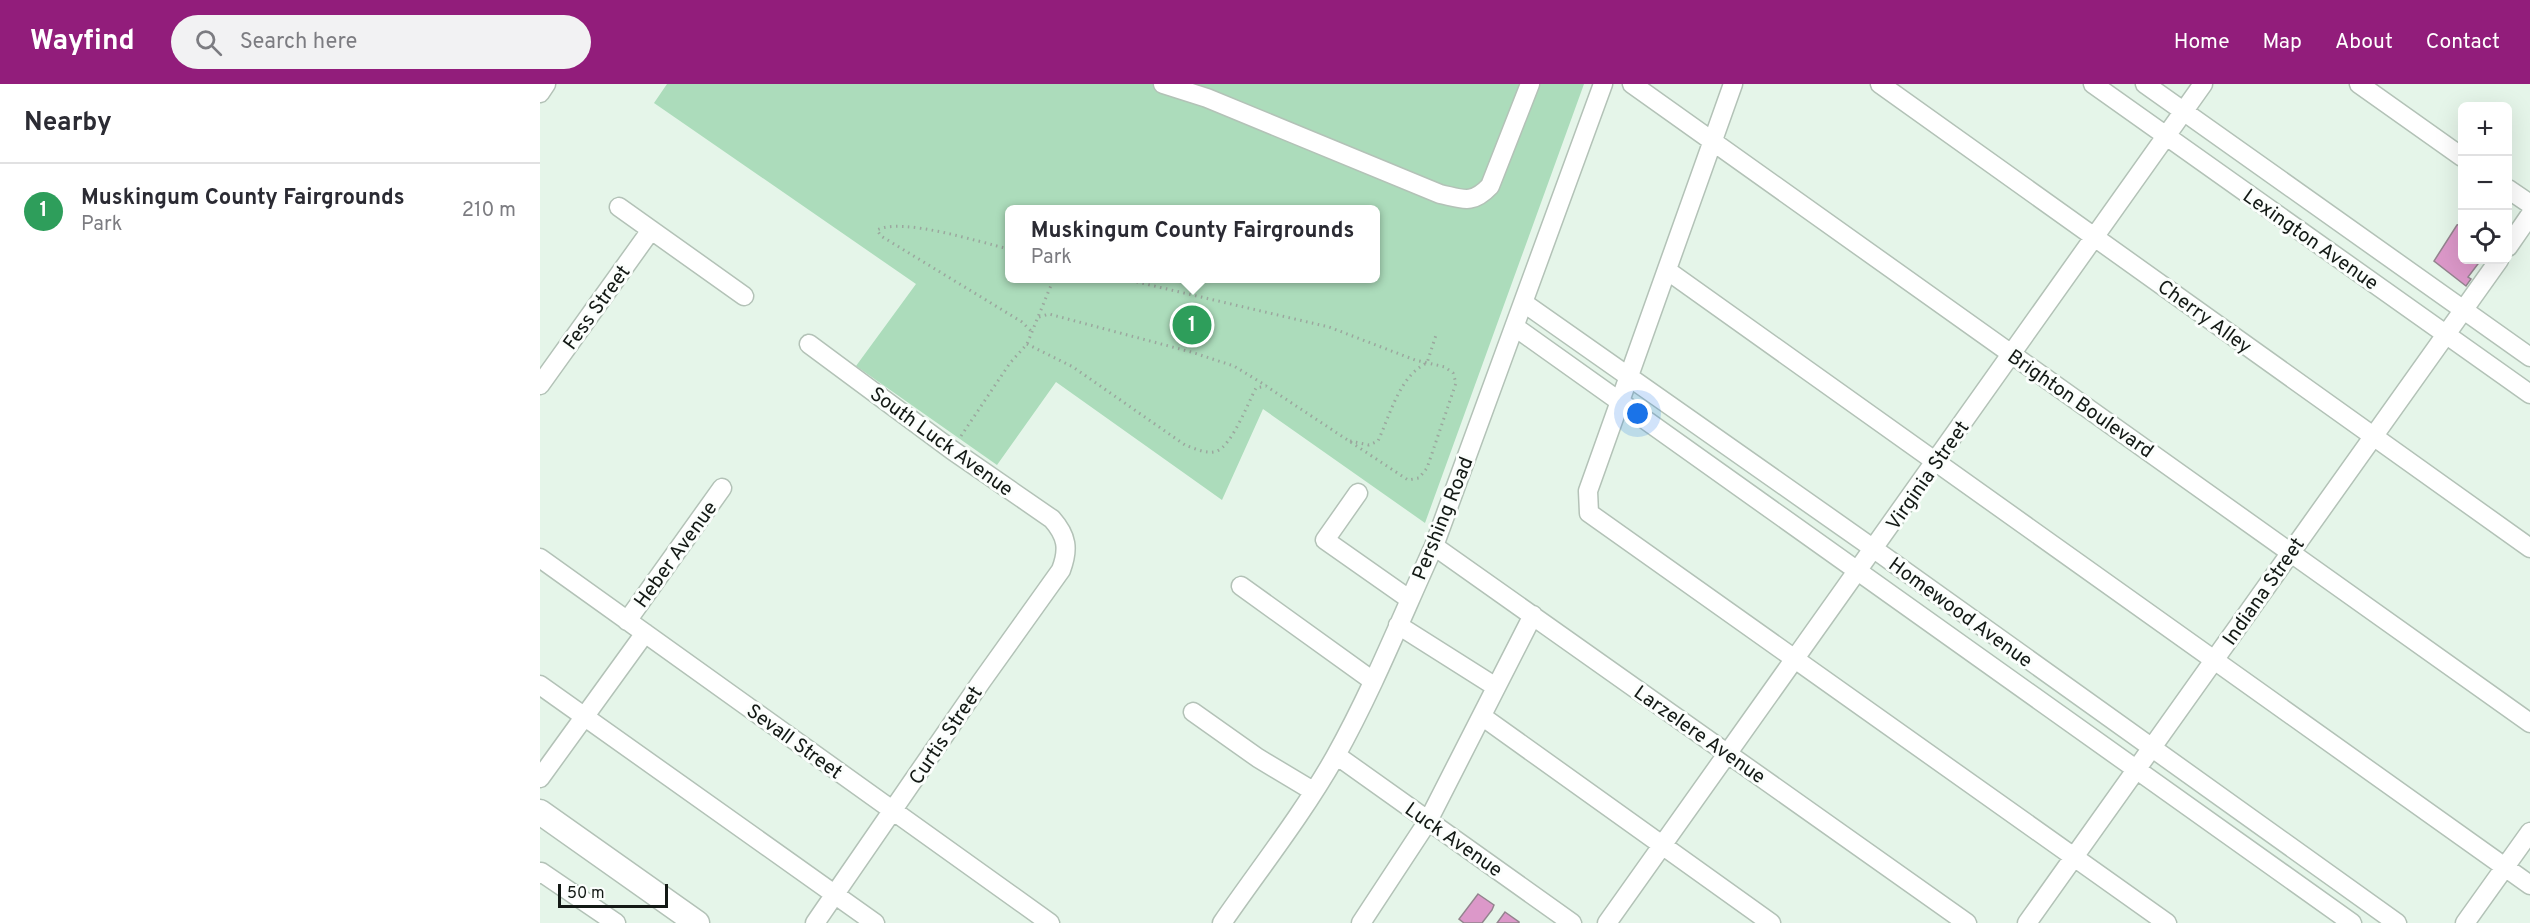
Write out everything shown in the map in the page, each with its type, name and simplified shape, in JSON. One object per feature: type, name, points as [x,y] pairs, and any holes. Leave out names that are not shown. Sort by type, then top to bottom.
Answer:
[{"type":"main road","points":[[540,812],[697,923]]},
{"type":"street","points":[[540,93],[546,84]]},
{"type":"street","points":[[1163,84],[1207,98],[1440,194],[1469,201],[1480,196],[1490,186],[1530,84]]},
{"type":"street","name":"Pershing Road","points":[[1222,923],[1314,791],[1336,755],[1410,600],[1434,546],[1603,84]]},
{"type":"street","name":"Brighton Boulevard","points":[[1632,84],[2530,723]]},
{"type":"street","points":[[1733,84],[1588,491],[1589,513],[2167,923]]},
{"type":"street","name":"Cherry Alley","points":[[1880,84],[2530,548]]},
{"type":"street","name":"Lexington Avenue","points":[[2093,84],[2530,394]]},
{"type":"street","name":"Lexington Avenue","points":[[2145,84],[2530,357]]},
{"type":"street","name":"Virginia Street","points":[[1607,923],[2203,84]]},
{"type":"street","points":[[2359,84],[2462,156]]},
{"type":"street","points":[[2512,192],[2530,204]]},
{"type":"street","points":[[619,207],[744,296]]},
{"type":"street","points":[[2512,241],[2530,216]]},
{"type":"street","name":"Fess Street","points":[[540,385],[651,230]]},
{"type":"street","name":"Indiana Street","points":[[2027,923],[2496,264]]},
{"type":"street","points":[[1668,271],[2530,885]]},
{"type":"street","name":"Homewood Avenue","points":[[1524,303],[1874,549],[2397,923]]},
{"type":"street","name":"Homewood Avenue","points":[[1515,327],[2352,923]]},
{"type":"street","name":"South Luck Avenue","points":[[809,344],[952,450],[1052,519],[1062,530],[1067,544]]},
{"type":"street","name":"Heber Avenue","points":[[627,621],[722,488]]},
{"type":"street","points":[[1358,493],[1325,540],[1410,600]]},
{"type":"street","name":"Curtis Street","points":[[815,923],[1061,570],[1067,544]]},
{"type":"street","name":"Larzelere Avenue","points":[[1434,546],[1967,923]]},
{"type":"street","name":"Sevall Street","points":[[540,558],[1050,923]]},
{"type":"street","points":[[1240,586],[1372,681]]},
{"type":"street","points":[[1361,923],[1428,821],[1533,615]]},
{"type":"street","points":[[1398,625],[1496,687]]},
{"type":"street","points":[[540,778],[645,633]]},
{"type":"street","points":[[540,685],[875,923]]},
{"type":"street","points":[[1193,712],[1258,758],[1314,791]]},
{"type":"street","points":[[1483,717],[1771,923]]},
{"type":"street","name":"Luck Avenue","points":[[1336,755],[1572,923]]},
{"type":"street","points":[[2465,923],[2530,832]]},
{"type":"street","points":[[540,874],[541,872],[616,923]]},
{"type":"path","points":[[1005,248],[913,227],[887,225],[877,230],[881,236],[1022,322],[1032,332]]},
{"type":"path","points":[[952,450],[1010,363],[1027,344],[1052,283]]},
{"type":"path","points":[[1039,317],[1049,314],[1191,352],[1234,366],[1408,480],[1419,478],[1427,468],[1456,383],[1453,373],[1445,367],[1427,363],[1329,327],[1137,283]]},
{"type":"path","points":[[1427,363],[1436,335]]},
{"type":"path","points":[[1027,344],[1073,367],[1185,445],[1206,452],[1217,451],[1229,439],[1256,388],[1266,386]]},
{"type":"path","points":[[1349,441],[1369,445],[1378,441],[1406,379],[1419,366],[1427,363]]},
{"type":"green space","points":[[667,84],[1584,84],[1425,523],[1263,409],[1222,500],[1056,382],[997,465],[856,366],[916,284],[654,103]]},
{"type":"building","points":[[2457,225],[2458,264],[2478,264],[2468,277],[2471,279],[2466,286],[2434,261]]},
{"type":"building","points":[[1478,894],[1494,905],[1492,910],[1482,923],[1464,923],[1459,919]]},
{"type":"building","points":[[1505,912],[1519,922],[1519,923],[1497,923]]},
{"type":"place","name":"Muskingum County Fairgrounds","points":[[1192,325]]}]
